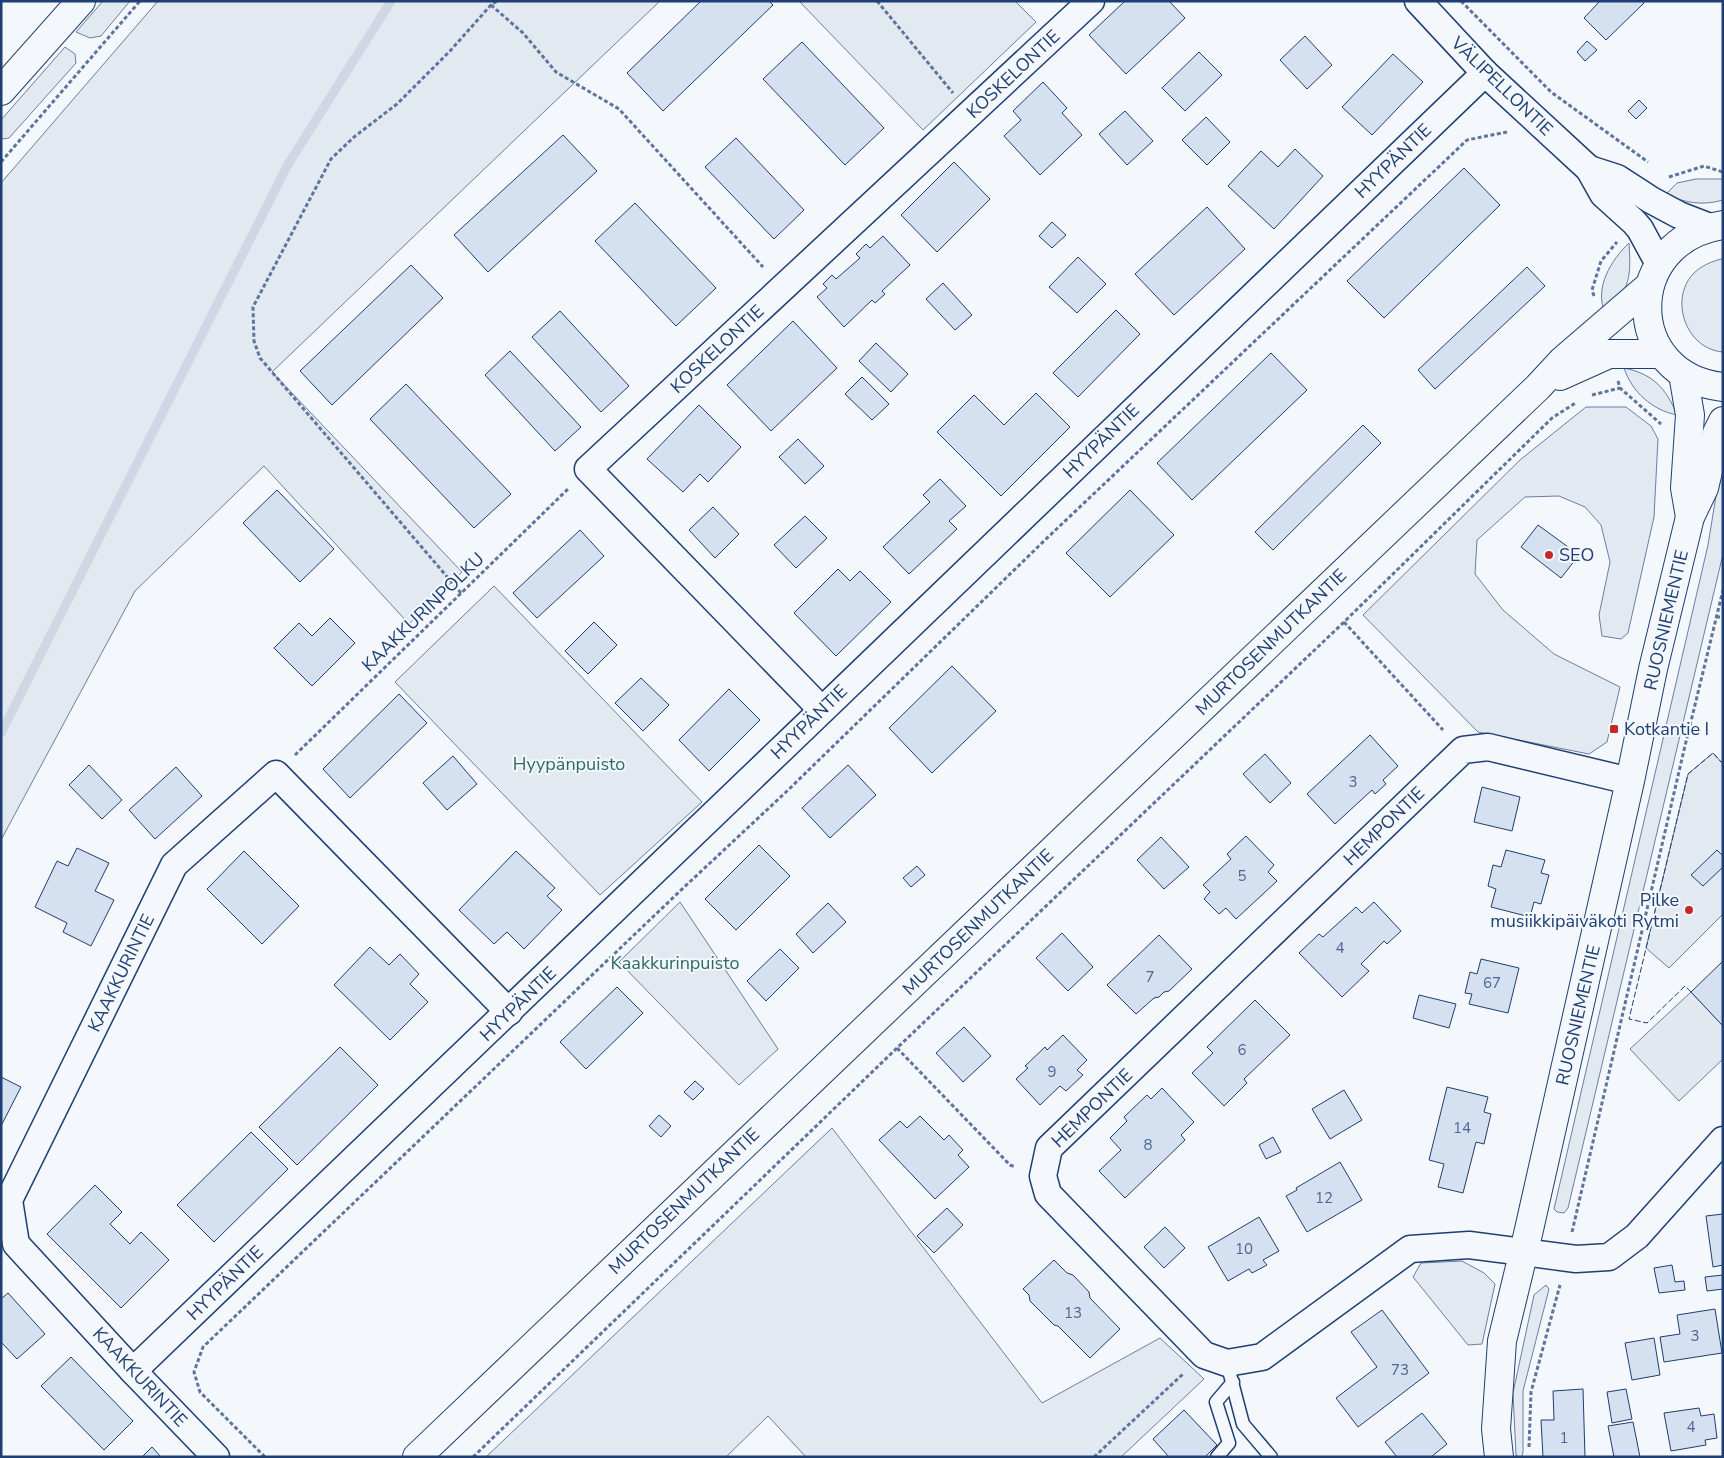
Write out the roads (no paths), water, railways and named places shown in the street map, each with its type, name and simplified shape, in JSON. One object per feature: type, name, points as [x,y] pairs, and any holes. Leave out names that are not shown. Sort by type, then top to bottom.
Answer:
[{"type":"street","points":[[1,91],[81,1]]},
{"type":"street","name":"KOSKELONTIE","points":[[822,710],[588,469],[1091,1]]},
{"type":"street","name":"VÄLIPELLONTIE","points":[[1418,1],[1485,73],[1589,170],[1603,194],[1634,222],[1640,229],[1654,275]]},
{"type":"street","name":"HYYPÄNTIE","points":[[134,1371],[1485,73]]},
{"type":"street","name":"VÄLIPELLONTIE","points":[[1589,170],[1617,178],[1665,207],[1716,226]]},
{"type":"street","name":"MURTOSENMUTKANTIE","points":[[417,1457],[1538,387],[1563,360],[1654,275],[1670,250],[1684,238],[1716,226]]},
{"type":"street","points":[[1654,275],[1647,306],[1648,318],[1652,334],[1662,354],[1683,374],[1703,384],[1723,387]]},
{"type":"street","name":"MURTOSENMUTKANTIE","points":[[1538,387],[1609,354],[1662,354]]},
{"type":"street","name":"RUOSNIEMENTIE","points":[[1683,374],[1690,415],[1686,488],[1690,517]]},
{"type":"street","name":"RUOSNIEMENTIE","points":[[1499,1457],[1496,1429],[1502,1341],[1630,781],[1653,669],[1690,517],[1704,488],[1718,433],[1723,421]]},
{"type":"street","name":"HEMPONTIE","points":[[1222,1367],[1048,1194],[1043,1176],[1049,1148],[1463,750],[1488,747],[1630,781]]},
{"type":"street","name":"KAAKKURINTIE","points":[[216,1457],[16,1244],[9,1200],[174,865],[276,774],[509,1012]]},
{"type":"street","points":[[1222,1367],[1262,1356],[1410,1249],[1470,1246],[1576,1259],[1608,1256],[1637,1236],[1723,1140]]},
{"type":"lane","points":[[1217,1457],[1229,1443],[1216,1402],[1222,1367]]},
{"type":"lane","points":[[1222,1367],[1243,1424],[1271,1457]]},
{"type":"waterway","points":[[1,733],[287,166],[391,1]]},
{"type":"place","name":"SEO","points":[[1549,555]]},
{"type":"place","name":"Kotkantie I","points":[[1614,729]]},
{"type":"place","name":"Pilke musiikkipäiväkoti Rytmi","points":[[1689,910]]},
{"type":"park label","name":"Hyypänpuisto","points":[[569,764]]},
{"type":"park label","name":"Kaakkurinpuisto","points":[[675,963]]}]
